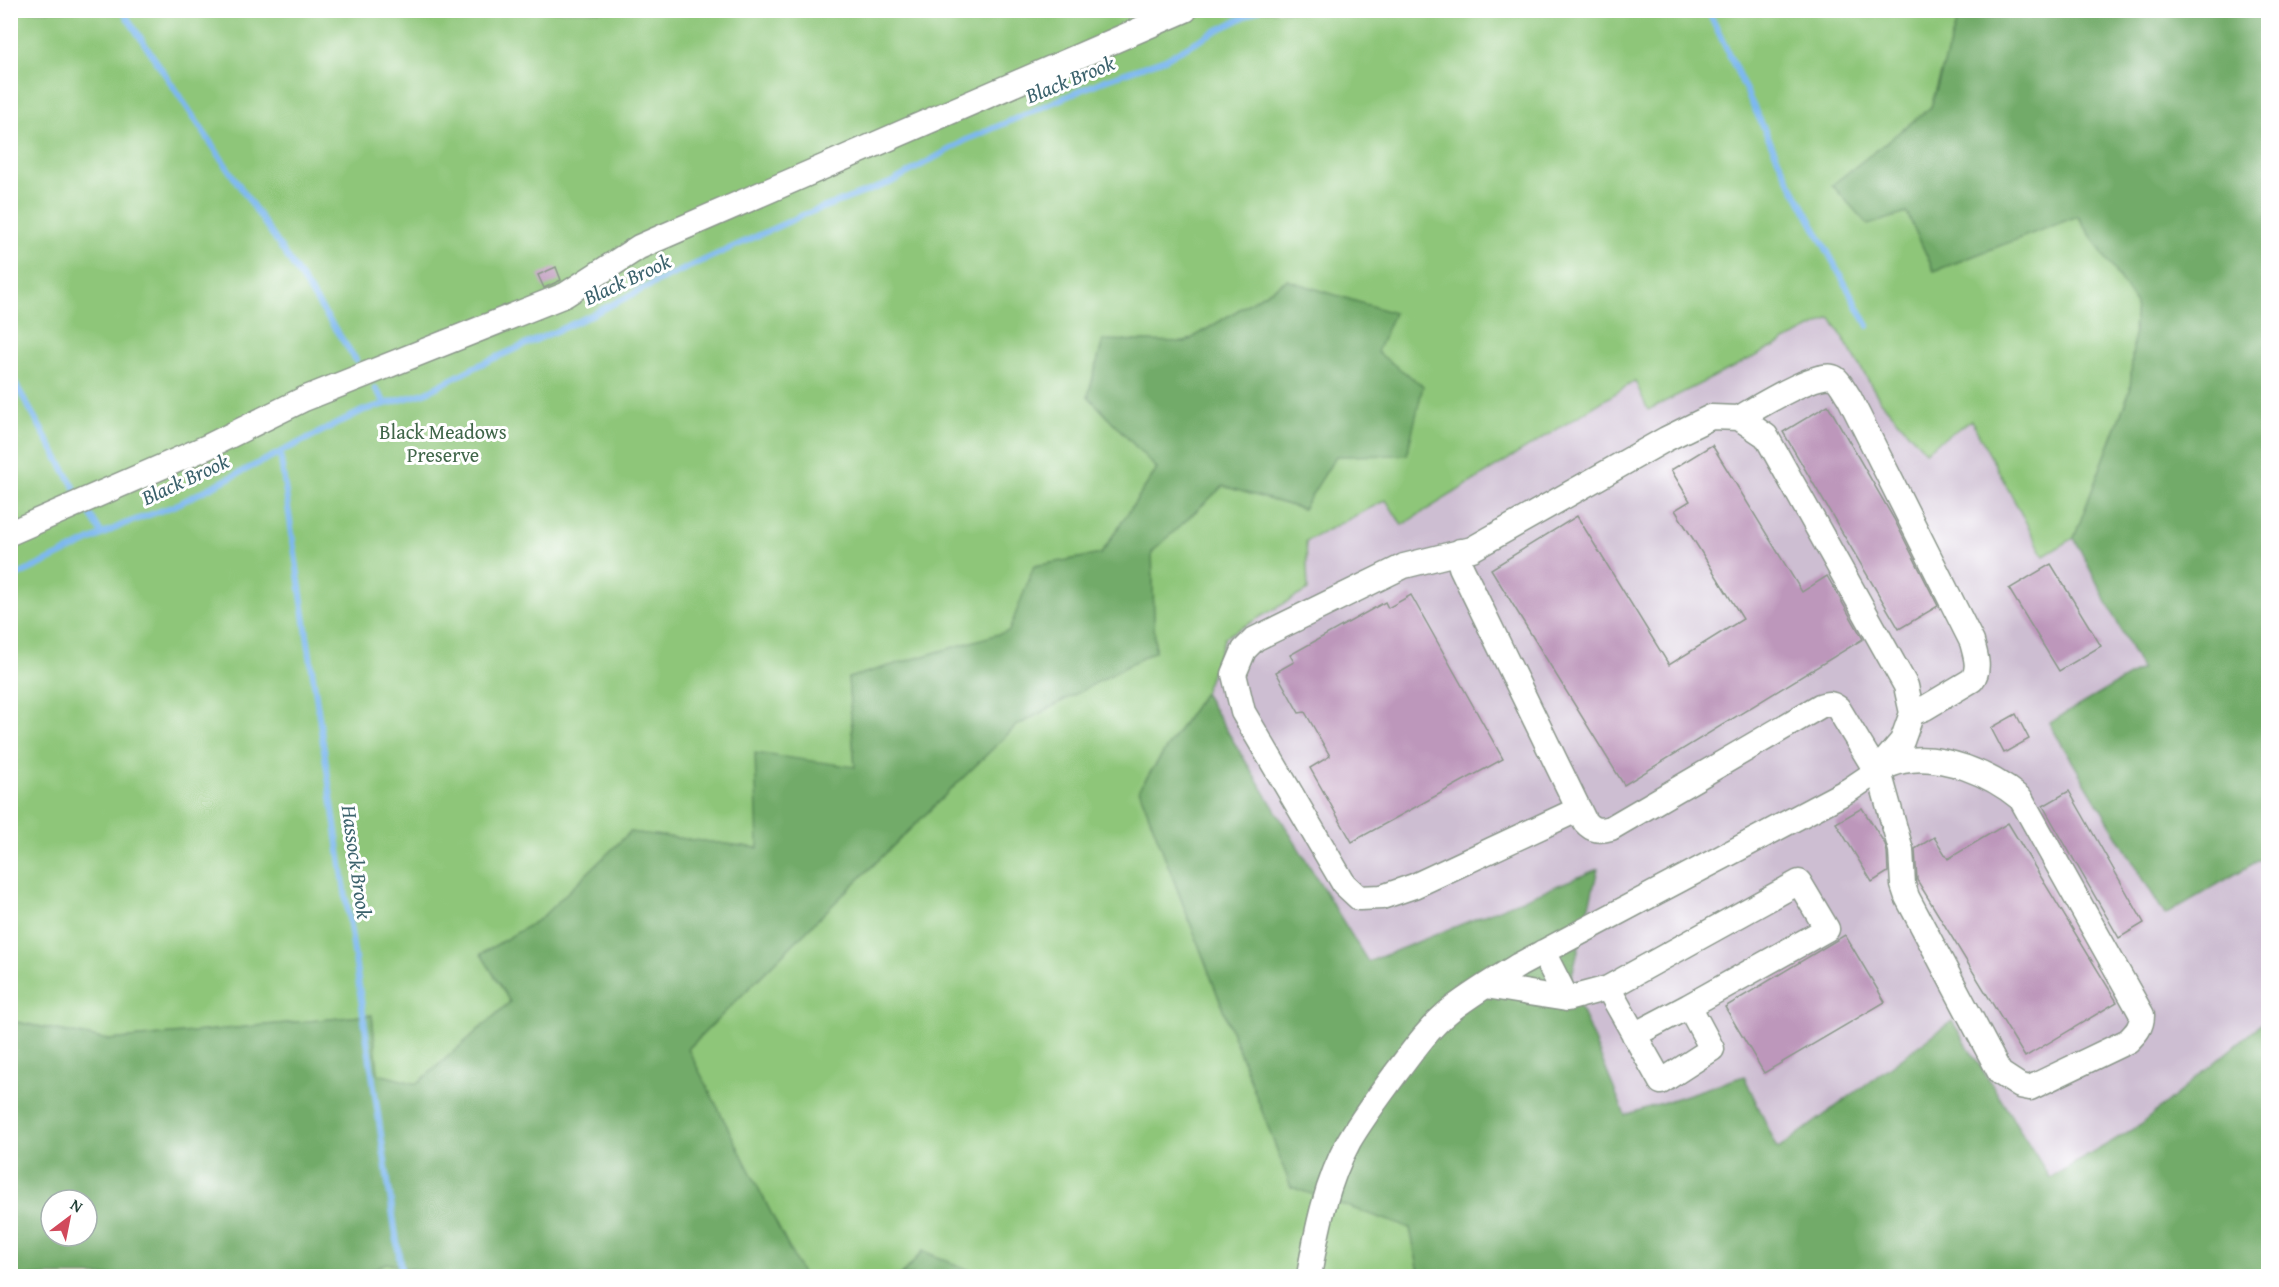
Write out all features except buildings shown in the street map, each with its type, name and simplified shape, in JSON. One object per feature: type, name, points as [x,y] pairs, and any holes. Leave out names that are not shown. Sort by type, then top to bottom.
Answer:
[{"type":"street","points":[[10,533],[207,447],[304,399],[566,295],[639,247],[1185,10]]},
{"type":"street","points":[[1579,809],[1414,886],[1382,897],[1359,898],[1344,884],[1243,712],[1234,674],[1244,650],[1255,639],[1404,566],[1472,549],[1684,430],[1712,417],[1739,418],[1825,375],[1835,378],[1849,397],[1972,642],[1977,663],[1976,675],[1972,680],[1925,708],[1912,713]]},
{"type":"street","points":[[1739,418],[1766,436],[1906,686],[1912,713],[1902,741],[1878,770]]},
{"type":"street","points":[[1310,1276],[1318,1224],[1332,1180],[1349,1141],[1372,1105],[1423,1037],[1446,1014],[1486,986],[1543,952],[1849,790],[1878,770],[1902,761],[1934,761],[1957,766],[2008,788],[2021,799],[2142,1015],[2142,1023],[2128,1041],[2030,1088],[2020,1086],[2000,1073],[1903,885],[1901,849],[1878,770],[1838,708],[1828,703],[1611,828],[1601,831],[1591,828],[1579,809],[1461,567],[1458,558],[1460,551]]},
{"type":"street","points":[[1486,986],[1567,999],[1608,988],[1799,882],[1827,929],[1634,1035]]},
{"type":"street","points":[[1543,952],[1567,999]]},
{"type":"street","points":[[1608,988],[1661,1082],[1712,1049],[1689,1006]]},
{"type":"shaded area","points":[[1831,318],[1880,400],[1925,451],[1971,420],[2044,556],[2074,538],[2141,669],[2050,722],[2165,915],[2268,855],[2268,1018],[2140,1125],[2049,1179],[1952,1021],[1777,1149],[1744,1076],[1625,1115],[1570,983],[1598,870],[1367,962],[1204,693],[1225,637],[1308,590],[1305,541],[1386,499],[1403,525],[1635,381],[1648,410]]},
{"type":"green space","points":[[2011,10],[2268,11],[2268,855],[2165,915],[2049,723],[2141,669],[2074,538],[2130,390],[2136,304],[2078,216],[1934,271],[1907,213],[1868,225],[1832,185],[1931,107],[1958,17],[2007,17]]},
{"type":"green space","name":"Black Meadows Preserve","points":[[10,11],[2011,11],[2007,17],[1958,17],[1931,107],[1833,185],[1907,213],[1934,271],[2078,216],[2136,304],[2130,390],[2074,538],[2044,556],[1971,420],[1925,451],[1880,400],[1831,318],[1648,410],[1635,381],[1402,525],[1386,500],[1306,541],[1308,590],[1225,637],[1204,693],[1139,789],[1291,1187],[1410,1228],[1420,1276],[979,1276],[923,1251],[901,1276],[803,1276],[688,1049],[1016,726],[1155,651],[1152,552],[1223,486],[1302,509],[1336,456],[1407,454],[1377,352],[1287,280],[1186,342],[1103,341],[1088,396],[1157,469],[1100,555],[1035,566],[1010,631],[848,678],[855,767],[758,848],[630,832],[540,919],[481,954],[511,1001],[417,1084],[378,1074],[372,1015],[109,1040],[11,1021]]},
{"type":"green space","points":[[1287,280],[1394,313],[1377,352],[1423,386],[1407,455],[1336,456],[1303,509],[1223,486],[1152,552],[1155,651],[1016,726],[688,1049],[803,1276],[432,1276],[430,1273],[386,1263],[358,1276],[11,1276],[11,1021],[109,1040],[372,1015],[378,1074],[417,1084],[510,1002],[481,954],[540,919],[630,832],[758,848],[755,753],[855,767],[848,678],[1009,631],[1034,566],[1101,554],[1157,469],[1088,396],[1103,340],[1186,342]]},
{"type":"green space","points":[[1204,693],[1368,962],[1598,869],[1570,983],[1625,1115],[1744,1076],[1778,1149],[1952,1021],[2050,1178],[2140,1125],[2268,1018],[2268,1276],[1420,1276],[1410,1228],[1291,1187],[1139,789]]},
{"type":"green space","points":[[923,1251],[976,1273],[979,1276],[901,1276]]},
{"type":"green space","points":[[386,1263],[430,1273],[432,1276],[358,1276]]},
{"type":"waterway","points":[[122,10],[356,360]]},
{"type":"waterway","name":"Black Brook","points":[[10,579],[124,524],[174,506],[364,410],[425,393],[479,365],[579,321],[665,278],[803,215],[890,183],[966,140],[1105,80],[1165,59],[1258,10]]},
{"type":"waterway","points":[[1708,10],[1784,171],[1868,326]]},
{"type":"waterway","points":[[10,374],[74,487]]},
{"type":"waterway","points":[[375,388],[386,404]]},
{"type":"waterway","name":"Hassock Brook","points":[[280,453],[402,1276]]},
{"type":"waterway","points":[[91,516],[102,534]]}]
